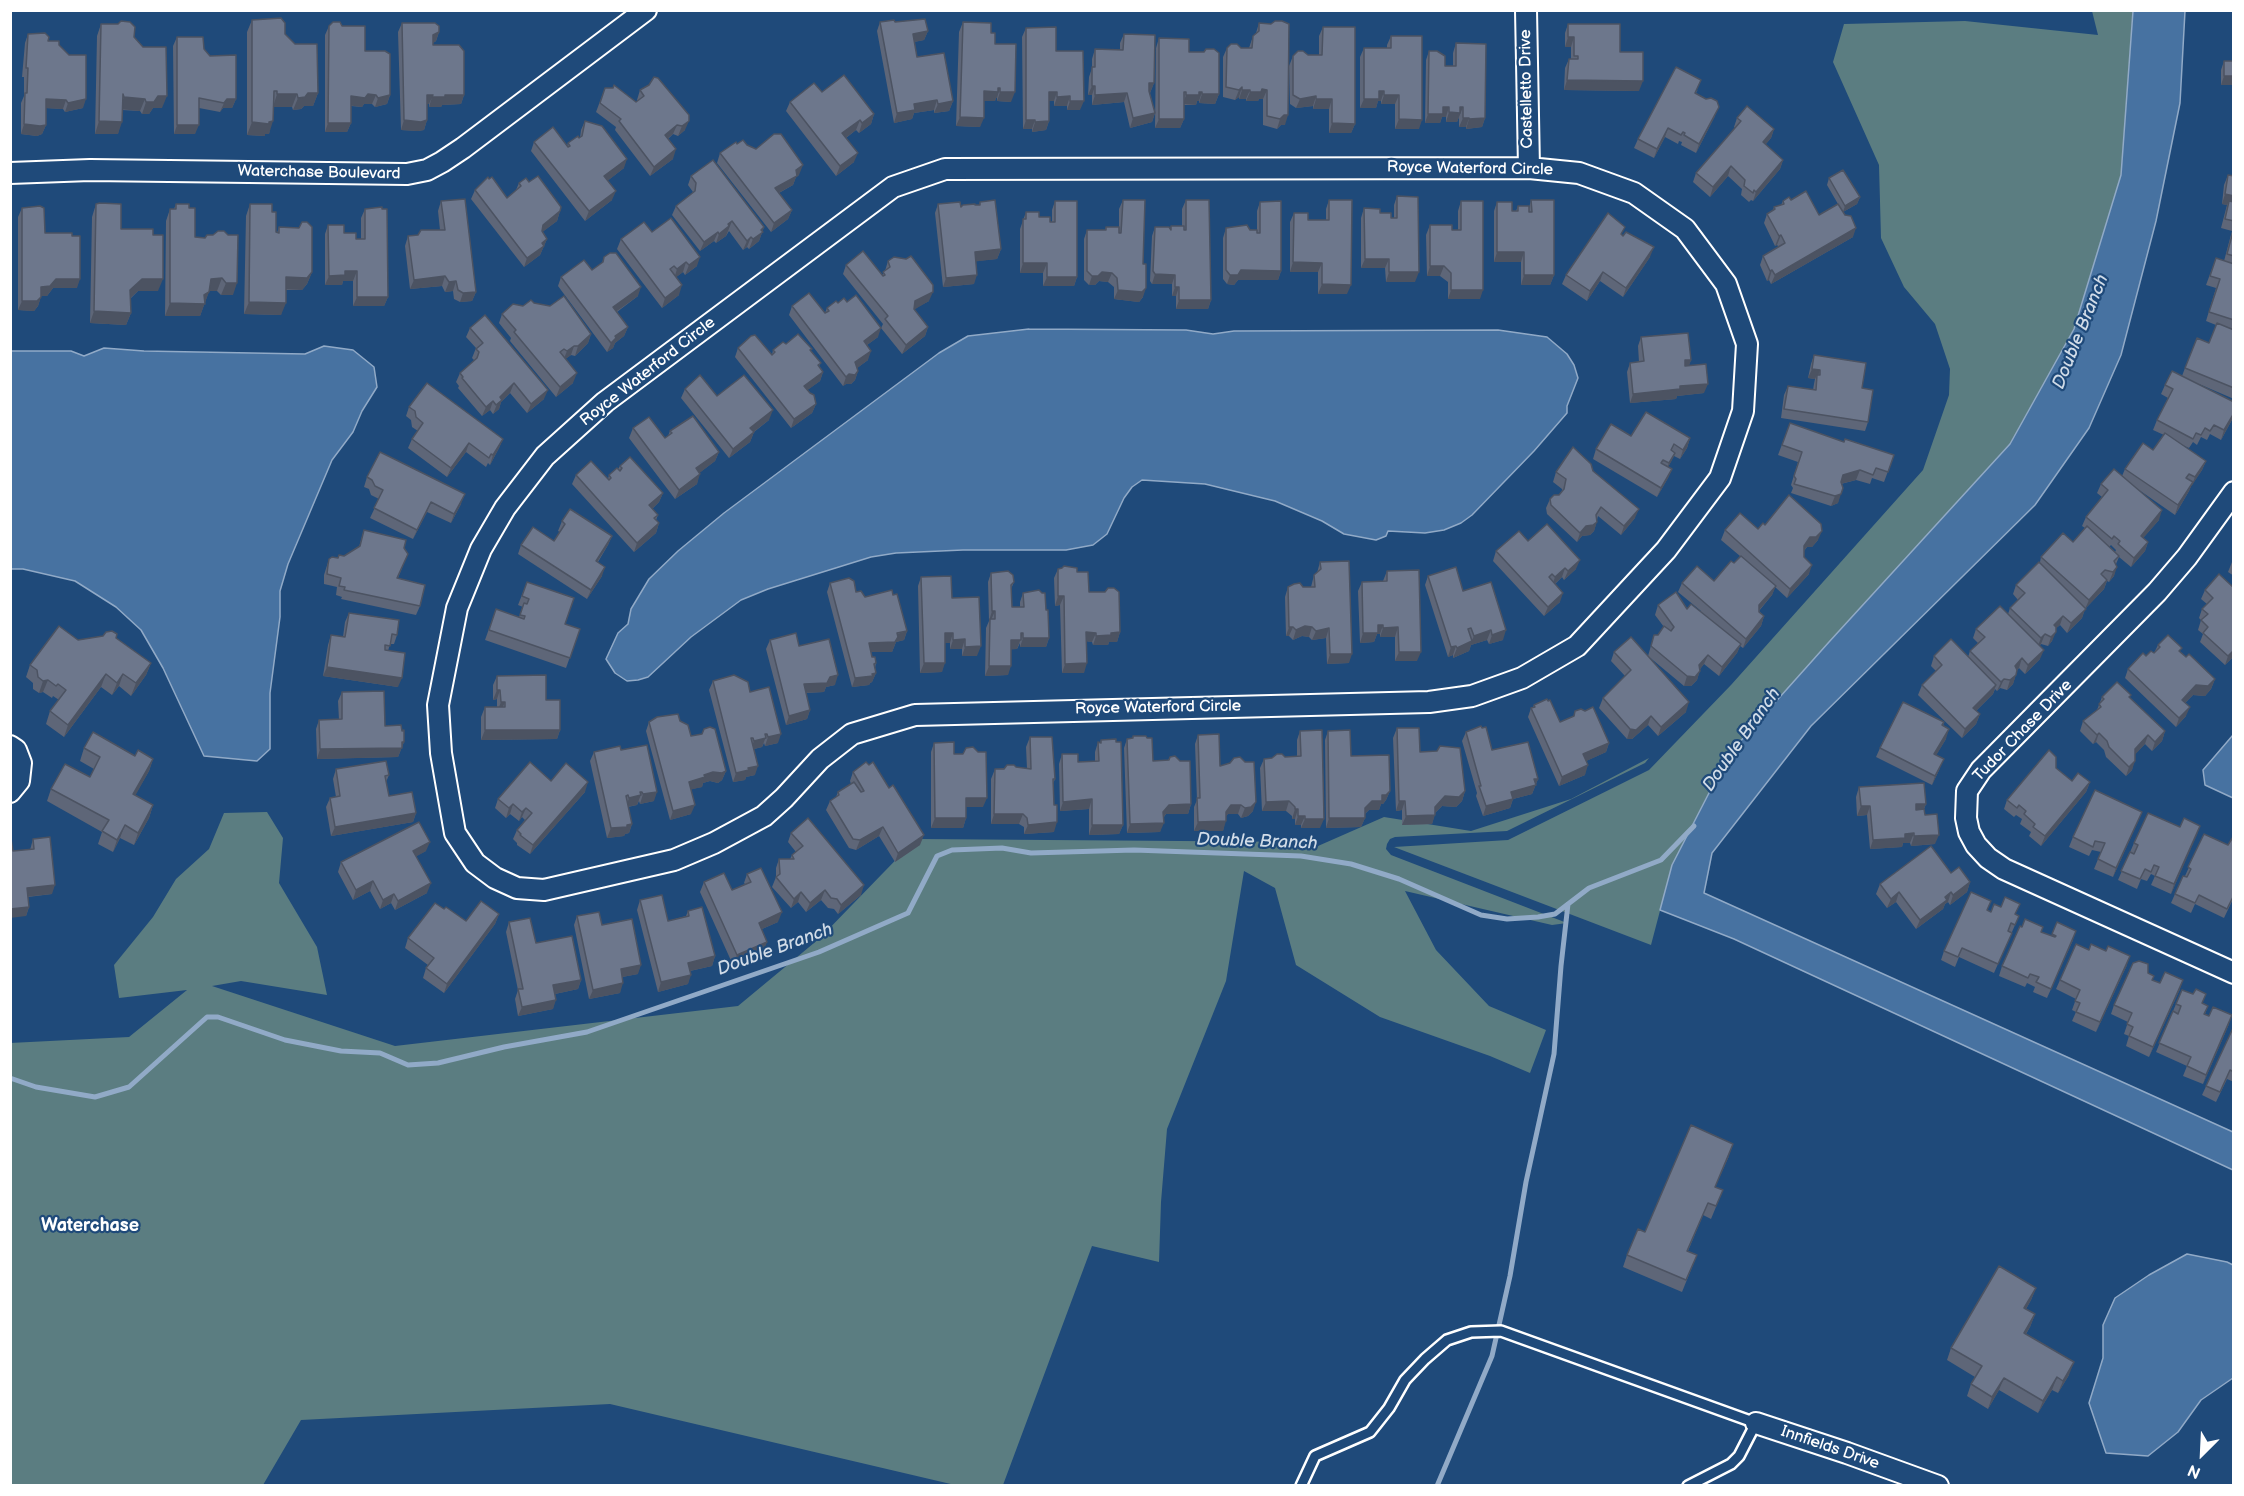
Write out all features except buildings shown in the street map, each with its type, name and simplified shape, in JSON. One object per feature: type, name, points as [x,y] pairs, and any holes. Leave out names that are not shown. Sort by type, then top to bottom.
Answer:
[{"type":"street","name":"Waterchase Boulevard","points":[[10,173],[90,170],[407,174],[427,170],[463,148],[646,10]]},
{"type":"street","name":"Castelletto Drive","points":[[1526,10],[1529,168]]},
{"type":"street","name":"Royce Waterford Circle","points":[[1529,168],[1579,173],[1634,193],[1685,229],[1726,284],[1747,344],[1743,411],[1720,478],[1666,550],[1577,646],[1522,678],[1472,696],[1429,702],[915,715],[852,734],[820,759],[764,816],[714,843],[674,860],[544,890],[517,888],[495,878],[475,863],[455,833],[441,753],[438,705],[457,608],[480,549],[505,508],[545,456],[605,402],[893,187],[945,169],[1529,168]]},
{"type":"street","name":"Tudor Chase Drive","points":[[2234,492],[2187,557],[2157,592],[1981,770],[1967,791],[1966,818],[1969,832],[1976,845],[1988,858],[2004,869],[2234,973]]},
{"type":"street","points":[[10,746],[16,750],[21,763],[19,781],[10,792]]},
{"type":"street","name":"Innfields Drive","points":[[1756,1423],[1847,1452],[1938,1485]]},
{"type":"lane","points":[[1301,1485],[1315,1456],[1370,1431],[1389,1408],[1405,1380],[1447,1340],[1471,1332],[1501,1330],[1756,1423],[1739,1456],[1731,1464],[1688,1485]]},
{"type":"green space","points":[[2092,11],[2133,11],[2121,175],[2074,329],[2010,444],[1729,754],[1672,865],[1651,945],[1394,847],[1508,840],[1649,770],[1731,685],[1923,470],[1949,395],[1950,369],[1935,324],[1904,287],[1881,238],[1879,165],[1833,62],[1844,24],[1965,21],[2098,35]]},
{"type":"green space","points":[[1649,758],[1645,763],[1507,831],[1395,837],[1387,844],[1386,849],[1391,855],[1567,923],[1552,925],[1405,891],[1436,950],[1489,1006],[1546,1030],[1530,1073],[1490,1056],[1380,1017],[1296,965],[1275,888],[1244,871],[1226,981],[1167,1129],[1159,1262],[1092,1246],[1003,1485],[955,1485],[610,1404],[301,1420],[263,1485],[11,1485],[10,1043],[129,1037],[187,990],[119,998],[114,965],[153,917],[176,879],[209,849],[224,813],[267,812],[283,838],[279,883],[317,947],[327,995],[241,981],[212,986],[395,1046],[738,1006],[820,938],[916,839],[1314,842],[1318,846],[1384,817],[1471,831],[1571,799]]},
{"type":"water","points":[[2133,11],[2185,11],[2180,103],[2156,221],[2121,355],[2089,428],[2035,505],[1811,726],[1712,853],[1704,893],[2233,1132],[2233,1170],[1734,939],[1660,910],[1672,865],[1729,754],[2010,444],[2074,329],[2121,175]]},
{"type":"water","points":[[1029,329],[1186,330],[1213,334],[1234,331],[1498,330],[1547,337],[1567,354],[1578,378],[1567,406],[1567,413],[1534,451],[1472,515],[1461,523],[1444,530],[1425,533],[1388,531],[1386,536],[1376,540],[1344,534],[1322,521],[1275,501],[1205,484],[1142,480],[1132,487],[1124,498],[1107,534],[1093,545],[1066,550],[963,550],[896,553],[871,557],[768,589],[741,600],[691,637],[648,677],[627,681],[615,673],[606,659],[618,633],[628,624],[631,609],[649,579],[678,551],[724,513],[939,353],[968,336]]},
{"type":"water","points":[[324,346],[353,350],[374,367],[377,387],[362,411],[353,432],[332,460],[288,564],[280,591],[280,617],[270,693],[270,749],[257,761],[204,756],[163,668],[141,630],[116,607],[75,581],[23,569],[11,569],[11,351],[71,351],[84,356],[104,348],[144,351],[305,354]]},
{"type":"water","points":[[2233,735],[2233,798],[2205,785],[2203,770]]},
{"type":"water","points":[[2187,1254],[2233,1265],[2233,1378],[2201,1400],[2178,1432],[2148,1456],[2106,1453],[2089,1403],[2103,1358],[2103,1325],[2115,1298],[2149,1275]]},
{"type":"waterway","name":"Double Branch","points":[[10,1078],[36,1087],[95,1097],[129,1087],[207,1017],[218,1017],[285,1040],[341,1051],[380,1053],[408,1065],[438,1063],[504,1047],[587,1032],[819,952],[908,913],[937,856],[952,850],[1002,848],[1031,853],[1134,850],[1301,856],[1351,864],[1399,879],[1481,915],[1507,919],[1555,914],[1589,888],[1661,860],[1694,826]]},
{"type":"waterway","points":[[1437,1486],[1492,1356],[1554,1054],[1568,904]]},
{"type":"district","name":"Waterchase","points":[[90,1226]]}]
